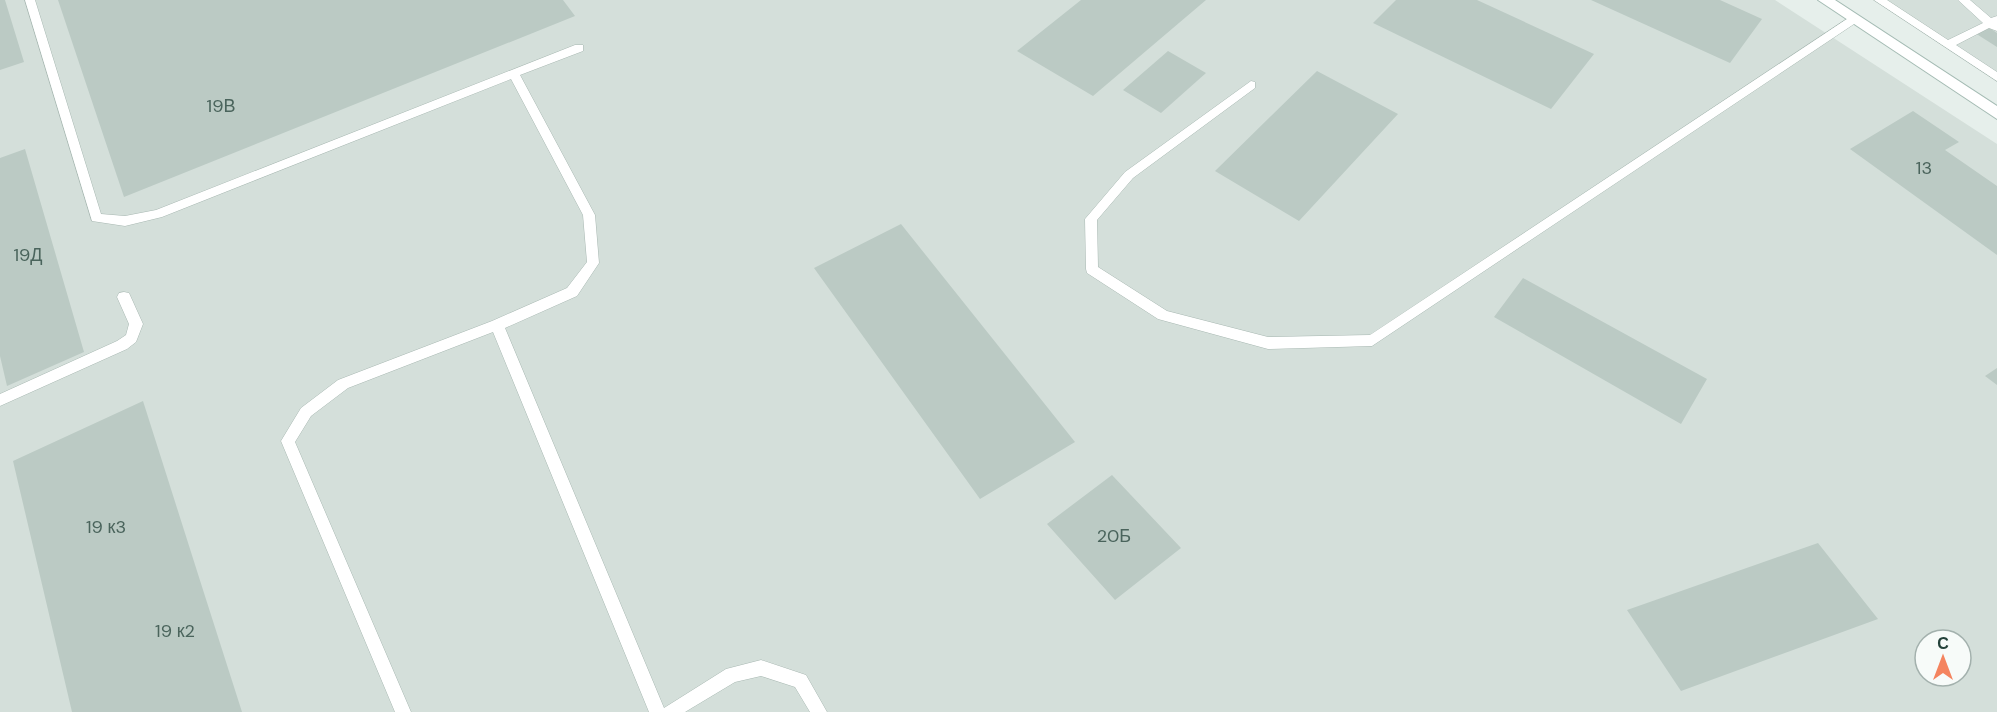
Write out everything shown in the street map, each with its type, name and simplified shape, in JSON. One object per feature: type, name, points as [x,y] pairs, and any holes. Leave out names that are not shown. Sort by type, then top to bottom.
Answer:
[{"type":"street","points":[[1825,0],[1997,113]]},
{"type":"lane","points":[[30,0],[96,218],[125,222],[158,214],[579,48]]},
{"type":"lane","points":[[1880,0],[1997,77]]},
{"type":"lane","points":[[1948,44],[1995,24],[1964,0]]},
{"type":"lane","points":[[1251,85],[1129,176],[1091,219],[1092,269],[1163,315],[1268,343],[1372,340],[1853,19]]},
{"type":"lane","points":[[403,712],[288,441],[306,412],[343,384],[497,325],[572,292],[592,263],[589,215],[514,74]]},
{"type":"lane","points":[[0,400],[122,345],[131,338],[136,324],[124,297]]},
{"type":"lane","points":[[497,325],[657,712]]},
{"type":"lane","points":[[670,712],[732,675],[761,668],[800,681],[819,712]]},
{"type":"shaded area","points":[[0,0],[1775,0],[1997,144],[1997,712],[0,712]]},
{"type":"shaded area","points":[[1881,0],[1997,0],[1997,75]]},
{"type":"building","points":[[0,0],[5,0],[24,62],[0,70]]},
{"type":"building","points":[[58,0],[563,0],[575,16],[124,197]]},
{"type":"building","points":[[1081,0],[1206,0],[1093,96],[1017,51]]},
{"type":"building","points":[[1396,0],[1477,0],[1594,54],[1551,109],[1373,23]]},
{"type":"building","points":[[1591,0],[1720,0],[1762,19],[1730,63]]},
{"type":"building","points":[[1988,27],[1997,33],[1997,47],[1975,33]]},
{"type":"building","points":[[1168,51],[1206,73],[1161,113],[1123,90]]},
{"type":"building","points":[[1317,71],[1398,114],[1299,221],[1215,171]]},
{"type":"building","points":[[1913,111],[1959,142],[1945,150],[1997,186],[1997,255],[1850,149]]},
{"type":"building","points":[[25,149],[84,352],[7,386],[0,356],[0,158]]},
{"type":"building","points":[[901,224],[1075,442],[980,499],[814,268]]},
{"type":"building","points":[[1523,278],[1707,379],[1681,424],[1494,317]]},
{"type":"building","points":[[1997,368],[1997,385],[1985,376]]},
{"type":"building","points":[[143,401],[242,712],[72,712],[13,461]]},
{"type":"building","points":[[1112,475],[1181,548],[1115,600],[1047,524]]},
{"type":"building","points":[[1818,543],[1878,619],[1681,691],[1627,610]]}]
